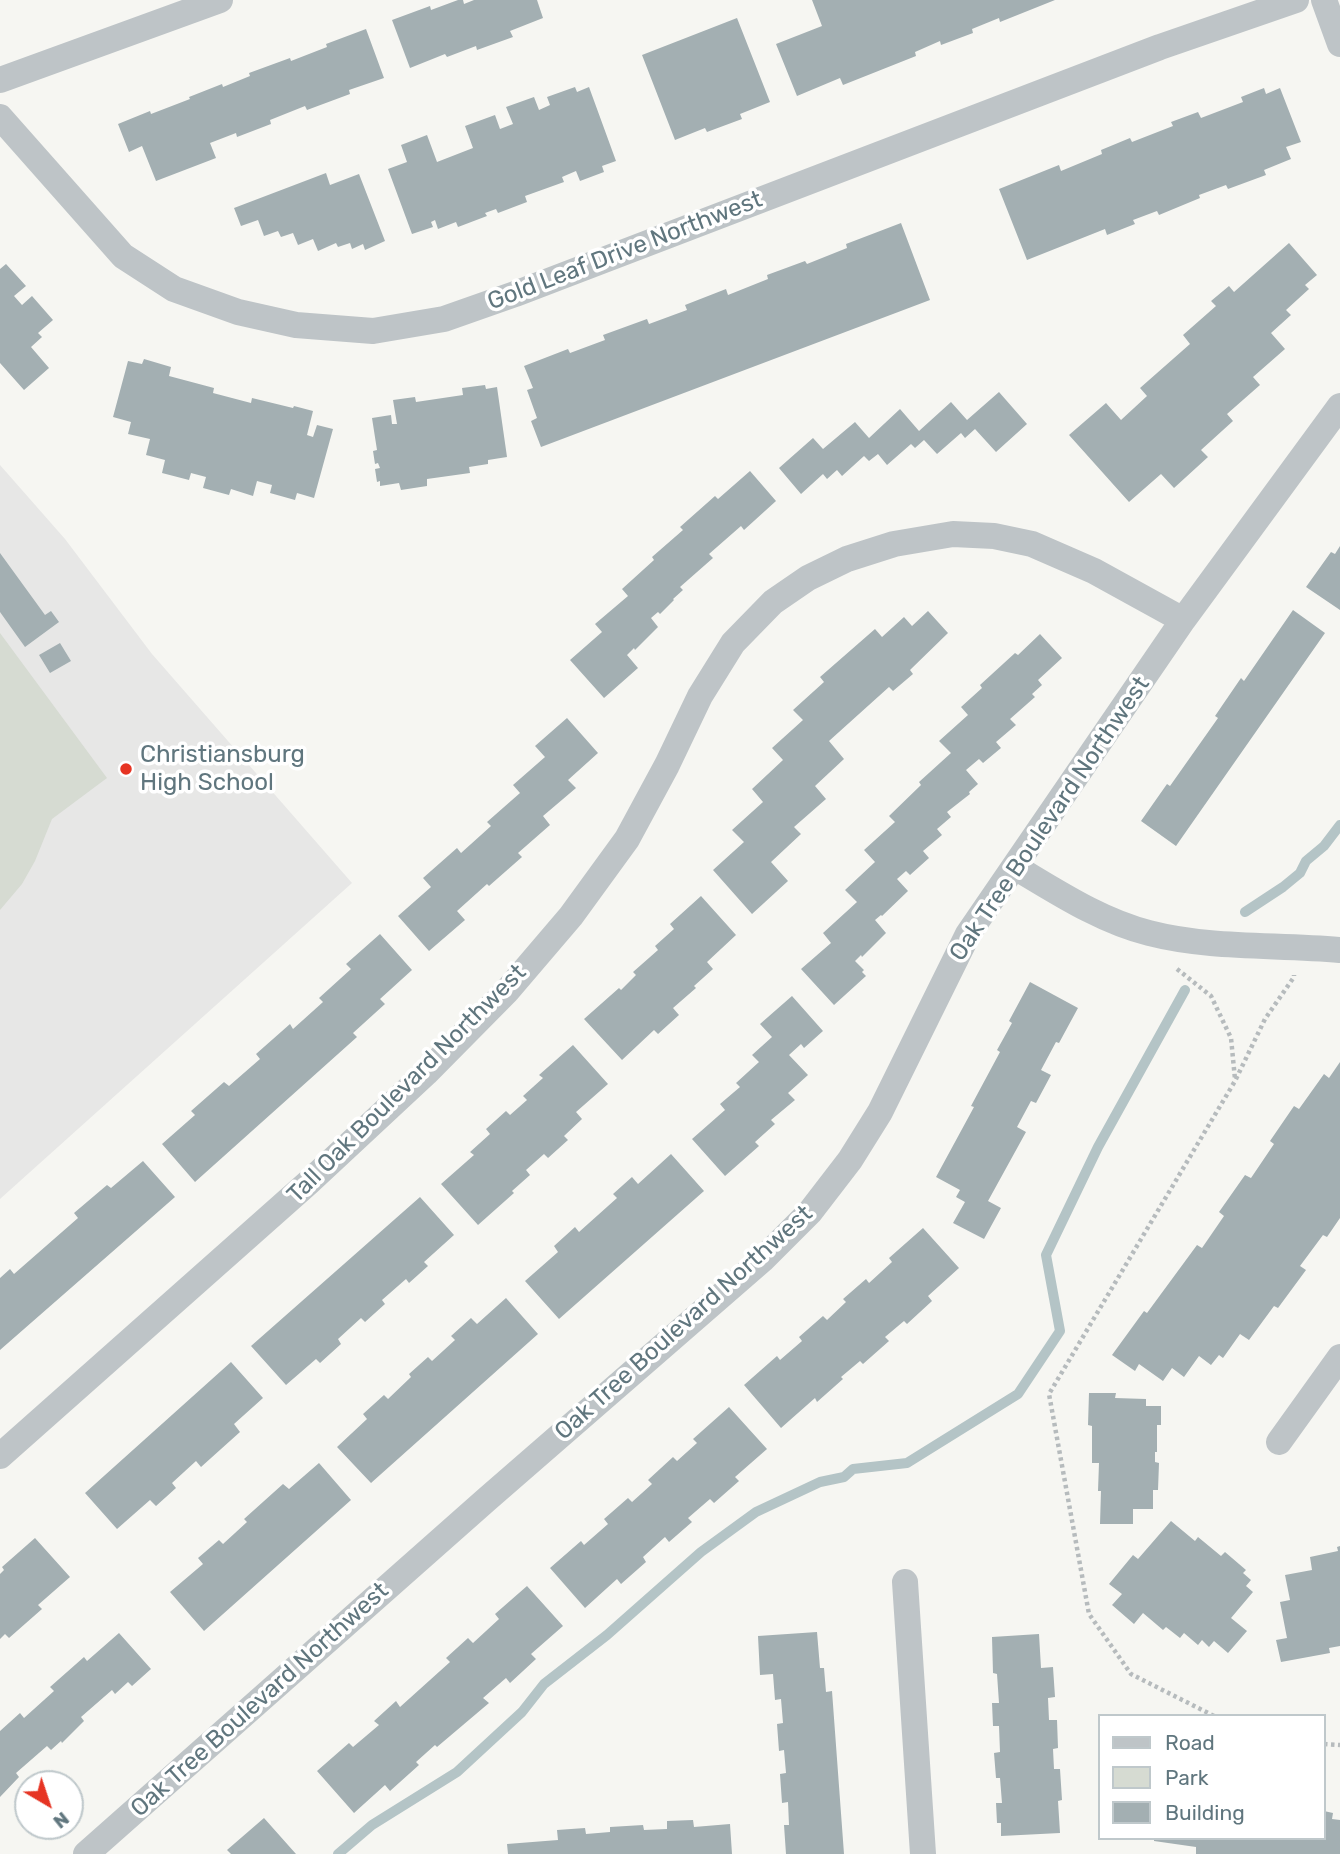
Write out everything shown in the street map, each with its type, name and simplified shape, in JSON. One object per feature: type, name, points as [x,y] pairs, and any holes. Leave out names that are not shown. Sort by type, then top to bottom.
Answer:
[{"type":"street","points":[[0,80],[220,0]]},
{"type":"street","name":"Gold Leaf Drive Northwest","points":[[0,117],[123,256],[174,289],[238,312],[296,325],[373,331],[444,319],[515,294],[1151,51],[1296,0]]},
{"type":"street","points":[[1324,0],[1340,44]]},
{"type":"street","name":"Oak Tree Boulevard Northwest","points":[[86,1854],[762,1260],[810,1212],[850,1160],[880,1111],[968,934],[1183,621],[1340,406]]},
{"type":"street","name":"Tall Oak Boulevard Northwest","points":[[0,1456],[310,1182],[426,1073],[507,990],[571,916],[627,839],[667,765],[699,696],[733,643],[773,602],[820,571],[847,559],[894,544],[953,534],[994,536],[1032,544],[1094,571],[1183,621]]},
{"type":"street","points":[[1015,867],[1051,889],[1146,933],[1182,940],[1340,950]]},
{"type":"street","points":[[1279,1442],[1340,1357]]},
{"type":"street","points":[[905,1583],[923,1854]]},
{"type":"path","points":[[1171,938],[1167,961],[1211,996],[1231,1038],[1235,1081]]},
{"type":"path","points":[[1210,1714],[1131,1674],[1089,1614],[1049,1394],[1235,1081],[1265,1019],[1294,977],[1294,946]]},
{"type":"shaded area","name":"Christiansburg High School","points":[[0,465],[65,539],[152,654],[352,883],[0,1199]]},
{"type":"green space","points":[[0,633],[107,778],[52,819],[35,861],[22,884],[0,910]]},
{"type":"building","points":[[463,0],[464,4],[474,0],[537,0],[543,18],[510,31],[513,37],[477,50],[476,46],[447,57],[445,54],[410,68],[392,20],[430,6],[431,10]]},
{"type":"building","points":[[812,0],[1055,0],[1000,22],[999,18],[972,29],[973,33],[941,45],[940,41],[915,52],[916,56],[843,85],[840,78],[797,96],[776,44],[822,26]]},
{"type":"building","points":[[737,18],[770,102],[740,114],[742,119],[707,132],[705,128],[675,140],[642,55]]},
{"type":"building","points":[[366,29],[384,78],[349,90],[350,94],[307,110],[305,106],[270,120],[271,124],[237,137],[236,133],[210,143],[216,158],[156,181],[142,146],[129,152],[118,124],[190,99],[189,97],[222,84],[223,87],[250,76],[249,73],[290,58],[291,61]]},
{"type":"building","points":[[575,87],[577,92],[589,87],[616,161],[602,166],[604,172],[580,181],[576,171],[562,177],[564,182],[525,196],[527,202],[498,213],[496,209],[485,213],[487,216],[458,227],[456,222],[438,229],[435,220],[431,222],[433,227],[412,234],[388,169],[407,162],[401,145],[427,135],[437,162],[473,148],[465,126],[495,115],[500,129],[513,124],[506,107],[534,97],[539,110],[550,105],[547,97]]},
{"type":"building","points":[[1264,88],[1266,94],[1280,88],[1301,142],[1286,147],[1291,159],[1264,170],[1266,175],[1228,189],[1226,185],[1159,215],[1157,211],[1133,220],[1135,224],[1107,235],[1105,229],[1027,260],[999,189],[1059,165],[1061,171],[1102,154],[1101,150],[1130,138],[1132,142],[1173,126],[1171,122],[1198,112],[1201,118],[1243,102],[1241,97]]},
{"type":"building","points":[[326,173],[330,185],[359,174],[385,241],[365,250],[363,244],[352,249],[350,243],[338,247],[336,243],[318,251],[313,239],[298,245],[293,233],[281,237],[278,231],[264,236],[258,220],[241,226],[234,208]]},
{"type":"building","points":[[901,223],[930,300],[541,447],[531,421],[537,418],[527,390],[533,388],[524,366],[568,349],[570,353],[605,340],[603,335],[647,319],[649,324],[687,310],[685,305],[726,289],[728,295],[768,279],[767,275],[805,261],[807,264],[847,248],[846,244]]},
{"type":"building","points":[[1289,243],[1317,275],[1305,285],[1309,289],[1286,310],[1291,315],[1271,333],[1285,349],[1253,377],[1260,385],[1227,414],[1233,421],[1201,450],[1208,457],[1174,488],[1161,474],[1129,502],[1069,435],[1106,403],[1121,420],[1147,396],[1140,388],[1190,344],[1183,335],[1216,306],[1211,301],[1229,286],[1234,292]]},
{"type":"building","points":[[6,264],[26,286],[14,296],[22,305],[32,296],[53,320],[38,333],[42,337],[31,347],[49,368],[24,390],[0,363],[0,269]]},
{"type":"building","points":[[144,359],[171,367],[169,376],[214,388],[213,393],[251,403],[252,398],[313,411],[307,435],[313,437],[317,425],[333,429],[314,498],[297,493],[295,500],[270,493],[272,485],[257,481],[253,496],[231,489],[229,495],[203,488],[206,477],[191,473],[189,480],[162,473],[165,460],[146,455],[150,439],[128,434],[131,422],[113,417],[128,361],[142,364]]},
{"type":"building","points":[[485,385],[486,389],[497,387],[507,457],[469,467],[470,473],[427,479],[427,486],[401,490],[399,483],[380,486],[375,469],[380,468],[378,463],[375,464],[373,451],[377,450],[372,418],[391,415],[392,424],[397,424],[393,400],[415,397],[416,402],[463,395],[462,388]]},
{"type":"building","points":[[999,392],[1027,424],[996,452],[975,429],[965,438],[961,433],[937,454],[924,440],[915,448],[911,444],[887,465],[878,454],[869,461],[864,456],[842,476],[837,470],[827,479],[823,474],[801,494],[779,468],[813,438],[823,449],[855,422],[869,438],[900,409],[919,431],[951,402],[967,420]]},
{"type":"building","points":[[750,471],[776,501],[744,530],[741,526],[709,554],[713,558],[680,587],[683,590],[660,614],[658,612],[651,618],[658,627],[627,655],[638,668],[604,698],[570,660],[602,632],[595,624],[628,596],[622,589],[654,560],[652,557],[683,530],[680,527],[715,496],[718,499]]},
{"type":"building","points":[[1340,546],[1340,610],[1306,587],[1331,552],[1335,554]]},
{"type":"building","points":[[0,553],[45,615],[51,611],[59,622],[25,647],[0,612]]},
{"type":"building","points":[[1293,610],[1325,633],[1176,846],[1141,821],[1167,784],[1170,786],[1218,718],[1215,716],[1241,678],[1244,681]]},
{"type":"building","points":[[928,611],[948,633],[910,670],[913,674],[893,691],[889,687],[829,741],[844,759],[815,786],[826,799],[794,827],[801,834],[771,862],[788,881],[752,914],[713,870],[744,842],[732,830],[763,802],[752,789],[783,760],[772,748],[803,720],[793,710],[824,682],[820,677],[875,629],[882,637],[904,617],[912,626]]},
{"type":"building","points":[[1040,634],[1062,658],[1038,680],[1042,685],[1032,694],[1035,697],[1010,719],[1016,725],[996,742],[1001,748],[983,763],[979,759],[966,770],[978,784],[947,812],[951,817],[937,829],[942,835],[923,851],[929,858],[910,875],[906,871],[897,879],[908,891],[875,920],[886,933],[855,961],[866,976],[834,1005],[801,969],[831,943],[823,933],[857,902],[845,890],[875,862],[864,850],[895,822],[889,816],[921,785],[919,782],[951,753],[939,741],[968,715],[961,707],[982,688],[980,685]]},
{"type":"building","points":[[60,643],[71,661],[50,673],[39,655]]},
{"type":"building","points":[[567,718],[598,753],[568,780],[576,788],[543,816],[550,825],[518,853],[522,857],[457,911],[465,920],[429,951],[398,916],[431,887],[423,878],[457,848],[461,853],[491,826],[487,822],[520,793],[513,785],[545,757],[535,746]]},
{"type":"building","points":[[701,896],[736,935],[707,962],[713,969],[673,1008],[679,1015],[658,1034],[654,1030],[622,1060],[584,1019],[636,975],[633,972],[658,950],[655,946],[674,929],[670,924]]},
{"type":"building","points":[[380,934],[412,970],[380,999],[385,1004],[353,1033],[357,1037],[195,1182],[162,1144],[195,1115],[191,1111],[224,1082],[229,1086],[260,1059],[256,1054],[290,1024],[293,1029],[323,1002],[319,998],[351,969],[346,964]]},
{"type":"building","points":[[1030,982],[1078,1008],[1041,1070],[1051,1075],[1036,1103],[1031,1101],[1017,1127],[1026,1132],[988,1201],[1001,1208],[984,1239],[953,1223],[965,1202],[956,1197],[960,1190],[936,1177],[974,1107],[971,1106],[1012,1023],[1009,1021]]},
{"type":"building","points":[[792,996],[823,1031],[804,1048],[801,1044],[789,1055],[808,1075],[788,1093],[795,1100],[771,1120],[775,1124],[755,1142],[759,1146],[725,1176],[692,1139],[725,1110],[720,1104],[740,1087],[736,1083],[759,1062],[752,1055],[772,1037],[760,1024]]},
{"type":"building","points":[[573,1045],[608,1084],[576,1112],[582,1119],[564,1136],[568,1140],[548,1158],[544,1154],[526,1170],[530,1175],[478,1225],[441,1184],[474,1155],[470,1152],[490,1134],[486,1129],[506,1111],[510,1115],[527,1100],[523,1096],[543,1078],[539,1075]]},
{"type":"building","points":[[1340,1062],[1340,1218],[1327,1237],[1323,1235],[1300,1266],[1306,1270],[1278,1308],[1274,1306],[1249,1340],[1240,1334],[1223,1358],[1219,1355],[1211,1365],[1199,1356],[1184,1377],[1172,1368],[1163,1381],[1139,1364],[1135,1371],[1112,1355],[1197,1245],[1202,1248],[1224,1216],[1219,1212],[1245,1175],[1251,1178],[1274,1144],[1270,1141],[1294,1106],[1299,1109],[1324,1074],[1329,1078]]},
{"type":"building","points":[[671,1154],[704,1191],[559,1319],[525,1281],[558,1252],[554,1246],[575,1227],[579,1232],[617,1198],[613,1194],[632,1177],[638,1184]]},
{"type":"building","points":[[143,1161],[175,1197],[0,1350],[0,1278],[10,1269],[14,1274],[78,1218],[74,1213],[107,1185],[111,1188]]},
{"type":"building","points":[[420,1197],[454,1235],[424,1262],[428,1266],[409,1283],[406,1279],[382,1300],[385,1304],[365,1322],[361,1318],[338,1339],[341,1344],[320,1363],[316,1359],[286,1385],[251,1346]]},
{"type":"building","points":[[923,1228],[959,1268],[928,1296],[932,1301],[907,1324],[904,1321],[885,1337],[889,1341],[863,1364],[860,1361],[817,1402],[815,1398],[781,1428],[744,1385],[777,1356],[780,1360],[802,1341],[799,1337],[823,1316],[827,1320],[846,1302],[843,1299],[866,1279],[869,1283],[892,1262],[889,1258]]},
{"type":"building","points":[[506,1298],[538,1334],[371,1483],[337,1447],[367,1419],[363,1414],[384,1395],[388,1399],[428,1357],[432,1361],[455,1340],[451,1336],[471,1318],[477,1324]]},
{"type":"building","points":[[231,1362],[263,1398],[234,1424],[240,1432],[201,1467],[196,1461],[172,1483],[176,1488],[156,1506],[150,1500],[117,1529],[85,1493]]},
{"type":"building","points":[[1089,1393],[1116,1393],[1115,1398],[1146,1399],[1146,1406],[1161,1406],[1161,1425],[1157,1425],[1155,1452],[1155,1462],[1159,1463],[1158,1490],[1153,1490],[1153,1509],[1133,1509],[1133,1524],[1100,1524],[1099,1463],[1092,1463],[1092,1426],[1088,1425]]},
{"type":"building","points":[[729,1407],[767,1449],[735,1477],[739,1481],[714,1503],[710,1499],[688,1518],[692,1522],[669,1542],[665,1537],[643,1557],[646,1562],[621,1584],[617,1579],[585,1608],[550,1568],[581,1541],[584,1545],[608,1524],[604,1519],[628,1498],[632,1502],[652,1484],[648,1480],[673,1457],[677,1461],[697,1443],[693,1439]]},
{"type":"building","points":[[319,1463],[351,1500],[204,1631],[170,1592],[203,1564],[198,1558],[219,1540],[223,1544],[247,1522],[244,1519],[283,1484],[289,1489]]},
{"type":"building","points":[[1171,1521],[1195,1541],[1198,1537],[1221,1556],[1225,1552],[1246,1570],[1243,1573],[1251,1580],[1246,1586],[1253,1592],[1231,1618],[1247,1631],[1228,1653],[1214,1641],[1209,1647],[1202,1640],[1198,1645],[1184,1633],[1180,1638],[1166,1627],[1163,1630],[1143,1613],[1134,1624],[1112,1605],[1122,1594],[1109,1584],[1133,1555],[1138,1559]]},
{"type":"building","points":[[35,1538],[70,1577],[38,1605],[42,1609],[9,1638],[5,1634],[0,1639],[2,1567]]},
{"type":"building","points":[[1340,1546],[1340,1646],[1329,1648],[1330,1653],[1281,1662],[1276,1640],[1287,1638],[1280,1602],[1290,1600],[1285,1575],[1312,1570],[1310,1557],[1338,1551],[1337,1547]]},
{"type":"building","points":[[527,1586],[563,1626],[531,1654],[536,1659],[510,1683],[506,1678],[483,1698],[489,1703],[437,1747],[435,1745],[416,1762],[419,1765],[390,1791],[385,1785],[354,1813],[317,1771],[349,1743],[353,1747],[379,1725],[374,1721],[396,1701],[400,1707],[450,1662],[446,1658],[468,1638],[473,1643],[499,1619],[495,1614]]},
{"type":"building","points":[[817,1632],[820,1668],[824,1668],[826,1692],[832,1691],[844,1854],[786,1854],[784,1825],[789,1825],[788,1802],[782,1803],[780,1774],[786,1773],[784,1750],[779,1751],[777,1724],[783,1723],[781,1699],[775,1700],[773,1674],[760,1675],[758,1636]]},
{"type":"building","points":[[119,1633],[151,1669],[132,1686],[128,1682],[115,1694],[112,1690],[81,1717],[84,1721],[62,1743],[61,1741],[51,1750],[47,1746],[19,1770],[14,1770],[14,1782],[0,1797],[0,1731],[20,1713],[24,1718],[54,1691],[50,1687],[84,1657],[87,1661]]},
{"type":"building","points":[[1039,1634],[1041,1668],[1053,1667],[1055,1697],[1048,1698],[1049,1720],[1057,1720],[1058,1748],[1053,1749],[1054,1769],[1060,1769],[1060,1833],[1001,1836],[996,1803],[1002,1803],[1000,1778],[996,1778],[994,1753],[1000,1752],[999,1726],[993,1726],[992,1703],[999,1703],[997,1674],[993,1673],[992,1637]]},
{"type":"building","points":[[1326,1811],[1333,1813],[1332,1819],[1340,1820],[1340,1854],[1196,1854],[1196,1847],[1154,1841],[1326,1840]]},
{"type":"building","points":[[264,1818],[296,1854],[231,1854],[227,1850]]},
{"type":"building","points":[[693,1820],[694,1827],[730,1824],[732,1854],[508,1854],[507,1844],[558,1840],[557,1830],[585,1828],[586,1834],[610,1832],[610,1827],[643,1825],[644,1830],[667,1829],[667,1821]]},
{"type":"waterway","points":[[1245,912],[1300,873],[1306,861],[1324,846],[1340,825]]},
{"type":"waterway","points":[[338,1854],[372,1825],[457,1772],[522,1712],[544,1684],[607,1635],[701,1552],[756,1512],[820,1482],[844,1477],[853,1469],[907,1463],[1018,1394],[1060,1331],[1046,1255],[1098,1147],[1185,990]]},
{"type":"place","name":"Christiansburg High School","points":[[126,769]]}]
